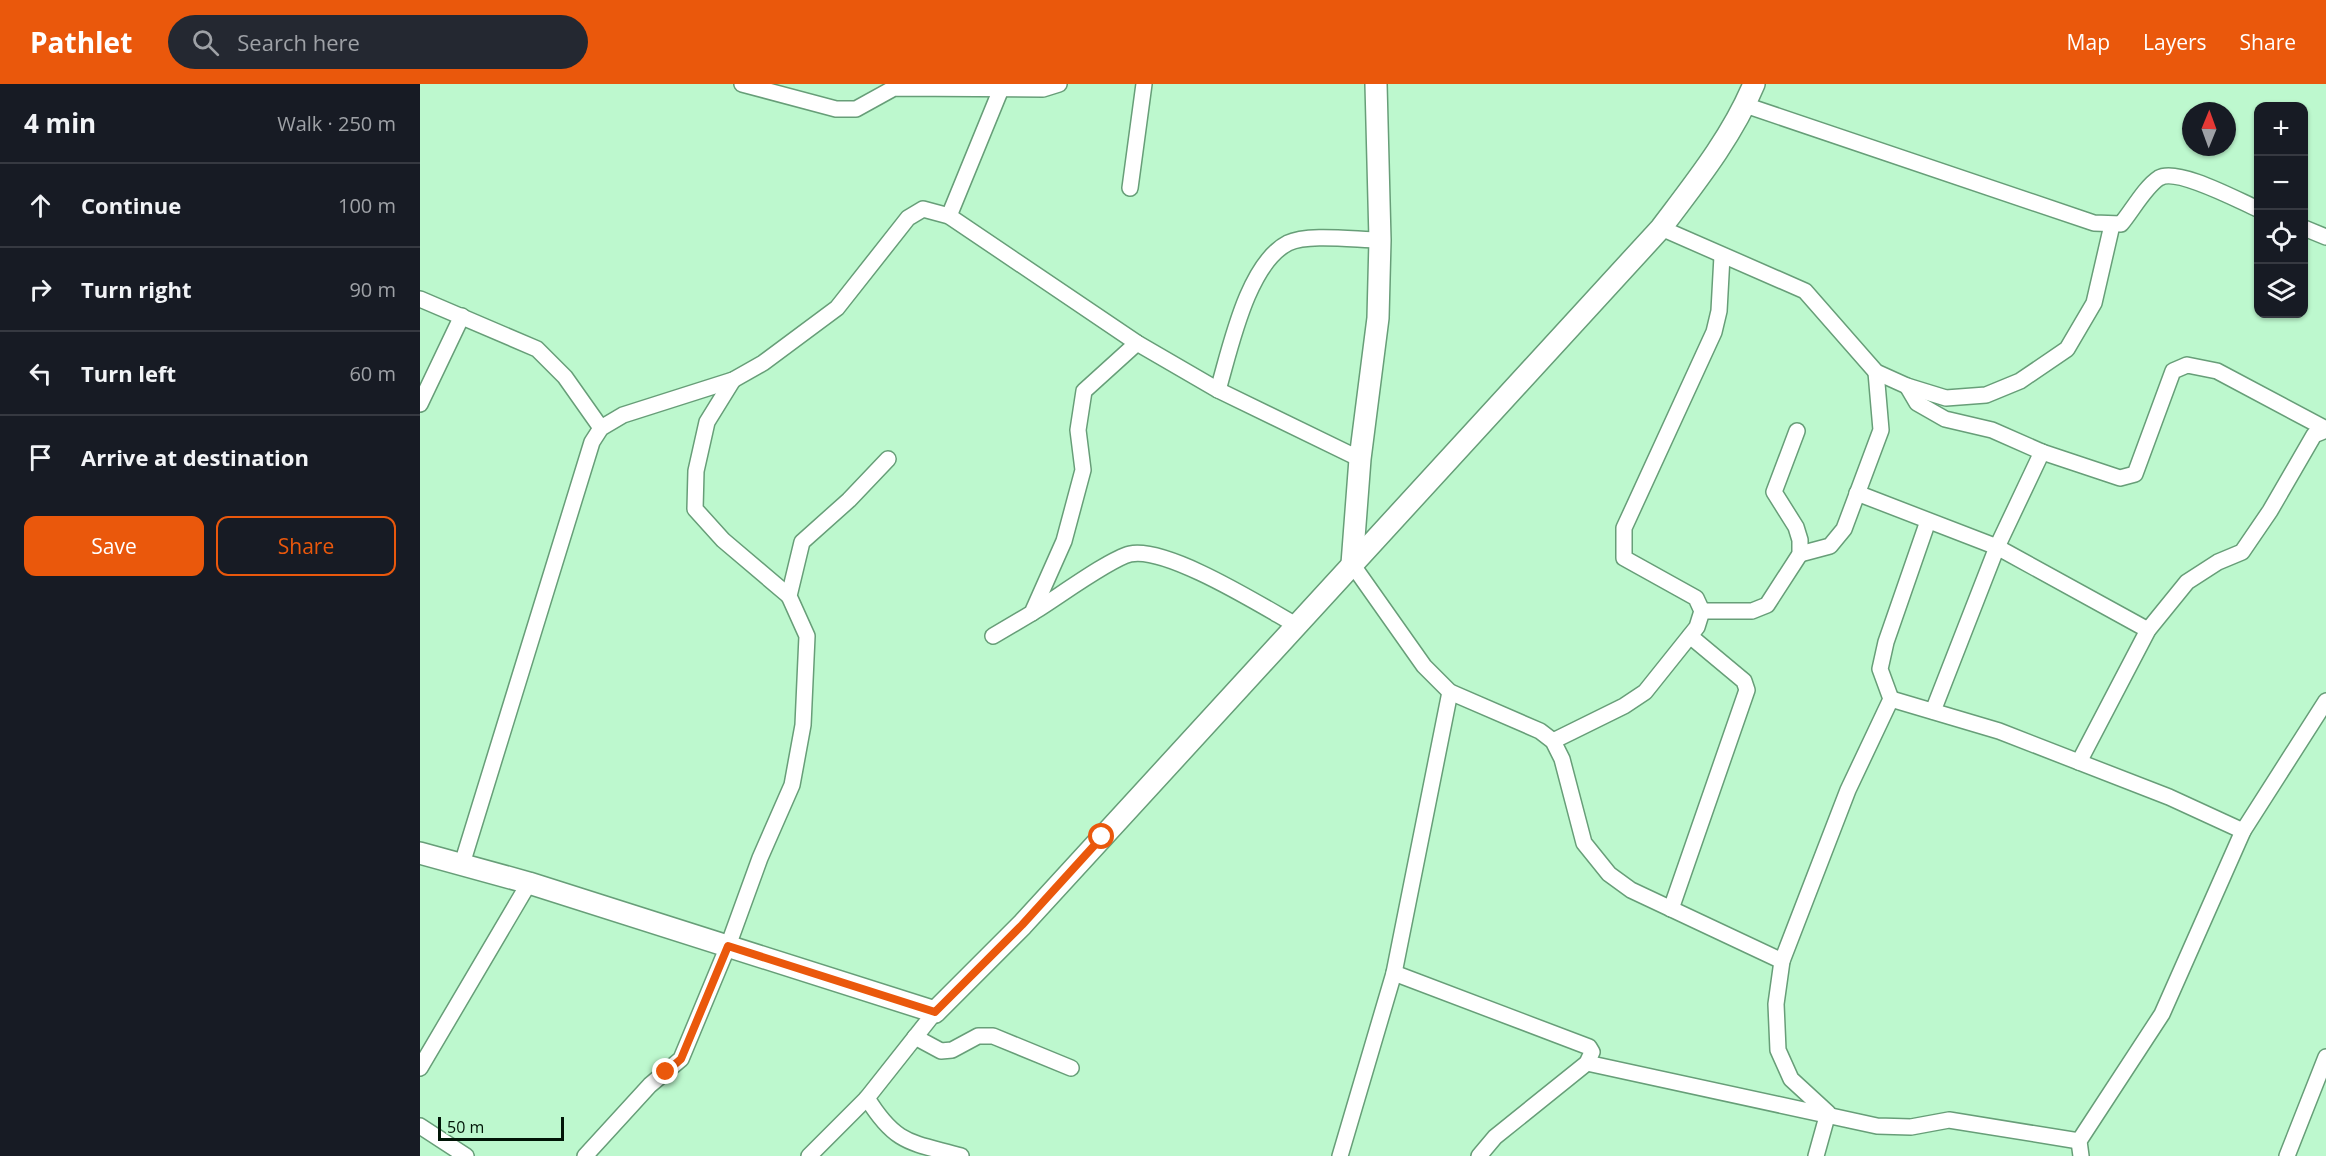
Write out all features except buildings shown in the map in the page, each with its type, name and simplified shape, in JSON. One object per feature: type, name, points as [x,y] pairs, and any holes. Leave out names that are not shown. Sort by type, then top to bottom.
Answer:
[{"type":"street","points":[[742,84],[836,109],[856,109],[894,88],[1042,89],[1059,84]]},
{"type":"street","points":[[1130,188],[1144,84]]},
{"type":"street","points":[[1376,84],[1380,240],[1378,318],[1360,459],[1352,564],[1424,666],[1450,692],[1540,731],[1553,741],[1562,759],[1584,843],[1609,874],[1631,890],[1782,961]]},
{"type":"street","points":[[809,1156],[867,1098],[935,1012],[1022,925],[1661,228],[1707,166],[1745,105],[1754,84]]},
{"type":"street","points":[[950,216],[1001,89]]},
{"type":"street","points":[[1745,105],[2094,223],[2121,224],[2157,179],[2167,174],[2181,177],[2254,207]]},
{"type":"street","points":[[462,864],[591,442],[601,428],[623,416],[733,380],[763,363],[837,308],[908,218],[923,209],[950,216],[1137,343],[1218,390],[1360,459]]},
{"type":"street","points":[[1661,228],[1805,291],[1876,372],[1907,386],[1946,398],[1986,395],[2020,381],[2067,350],[2094,303],[2112,225]]},
{"type":"street","points":[[2308,230],[2326,237]]},
{"type":"street","points":[[1218,390],[1243,306],[1261,270],[1288,243],[1308,239],[1380,240]]},
{"type":"street","points":[[1553,741],[1624,706],[1645,692],[1697,627],[1702,611],[1696,598],[1624,558],[1622,540],[1624,528],[1714,332],[1719,311],[1722,256]]},
{"type":"street","points":[[420,299],[537,349],[565,377],[601,428]]},
{"type":"street","points":[[420,404],[462,316]]},
{"type":"street","points":[[1032,613],[1064,541],[1083,470],[1078,430],[1084,391],[1137,343]]},
{"type":"street","points":[[1907,386],[1917,403],[1945,419],[1992,430],[2042,452],[2120,478],[2135,474],[2173,371],[2187,365],[2217,371],[2326,430]]},
{"type":"street","points":[[1800,554],[1830,546],[1844,529],[1881,430],[1876,372]]},
{"type":"street","points":[[585,1156],[650,1085],[681,1059],[728,946],[760,858],[792,784],[801,735],[807,636],[789,596],[723,540],[695,509],[696,471],[707,422],[733,380]]},
{"type":"street","points":[[2079,762],[2148,630],[2187,582],[2218,562],[2242,552],[2270,511],[2314,435],[2326,430]]},
{"type":"street","points":[[1702,611],[1752,611],[1767,605],[1800,554],[1800,540],[1796,528],[1774,492],[1797,431]]},
{"type":"street","points":[[1933,711],[1996,547],[2042,452]]},
{"type":"street","points":[[789,596],[802,542],[849,500],[888,459]]},
{"type":"street","points":[[1857,493],[1996,547],[2148,630]]},
{"type":"street","points":[[1828,1113],[1791,1079],[1778,1050],[1776,1004],[1782,961],[1848,790],[1891,699],[1880,669],[1928,521]]},
{"type":"street","points":[[993,636],[1130,554],[1155,554],[1227,586],[1296,625]]},
{"type":"street","points":[[1671,909],[1748,690],[1744,681],[1690,636]]},
{"type":"street","points":[[1340,1156],[1394,973],[1450,692]]},
{"type":"street","points":[[1891,699],[1999,731],[2169,796],[2243,831]]},
{"type":"street","points":[[1587,1063],[1828,1113],[1877,1126],[1911,1127],[1949,1120],[2080,1148],[2162,1014],[2243,831],[2326,701]]},
{"type":"street","points":[[420,853],[529,883],[935,1012]]},
{"type":"street","points":[[420,1068],[529,883]]},
{"type":"street","points":[[1394,973],[1589,1047],[1592,1052],[1587,1063],[1495,1137],[1479,1156]]},
{"type":"street","points":[[915,1038],[941,1051],[952,1050],[978,1036],[993,1036],[1071,1068]]},
{"type":"street","points":[[2287,1156],[2326,1057]]},
{"type":"street","points":[[867,1098],[883,1123],[894,1134],[961,1156]]},
{"type":"street","points":[[1816,1156],[1828,1113]]},
{"type":"street","points":[[420,1126],[466,1156]]},
{"type":"route","points":[[666,1072],[681,1059],[728,946],[935,1012],[1022,925],[1102,837]]}]
